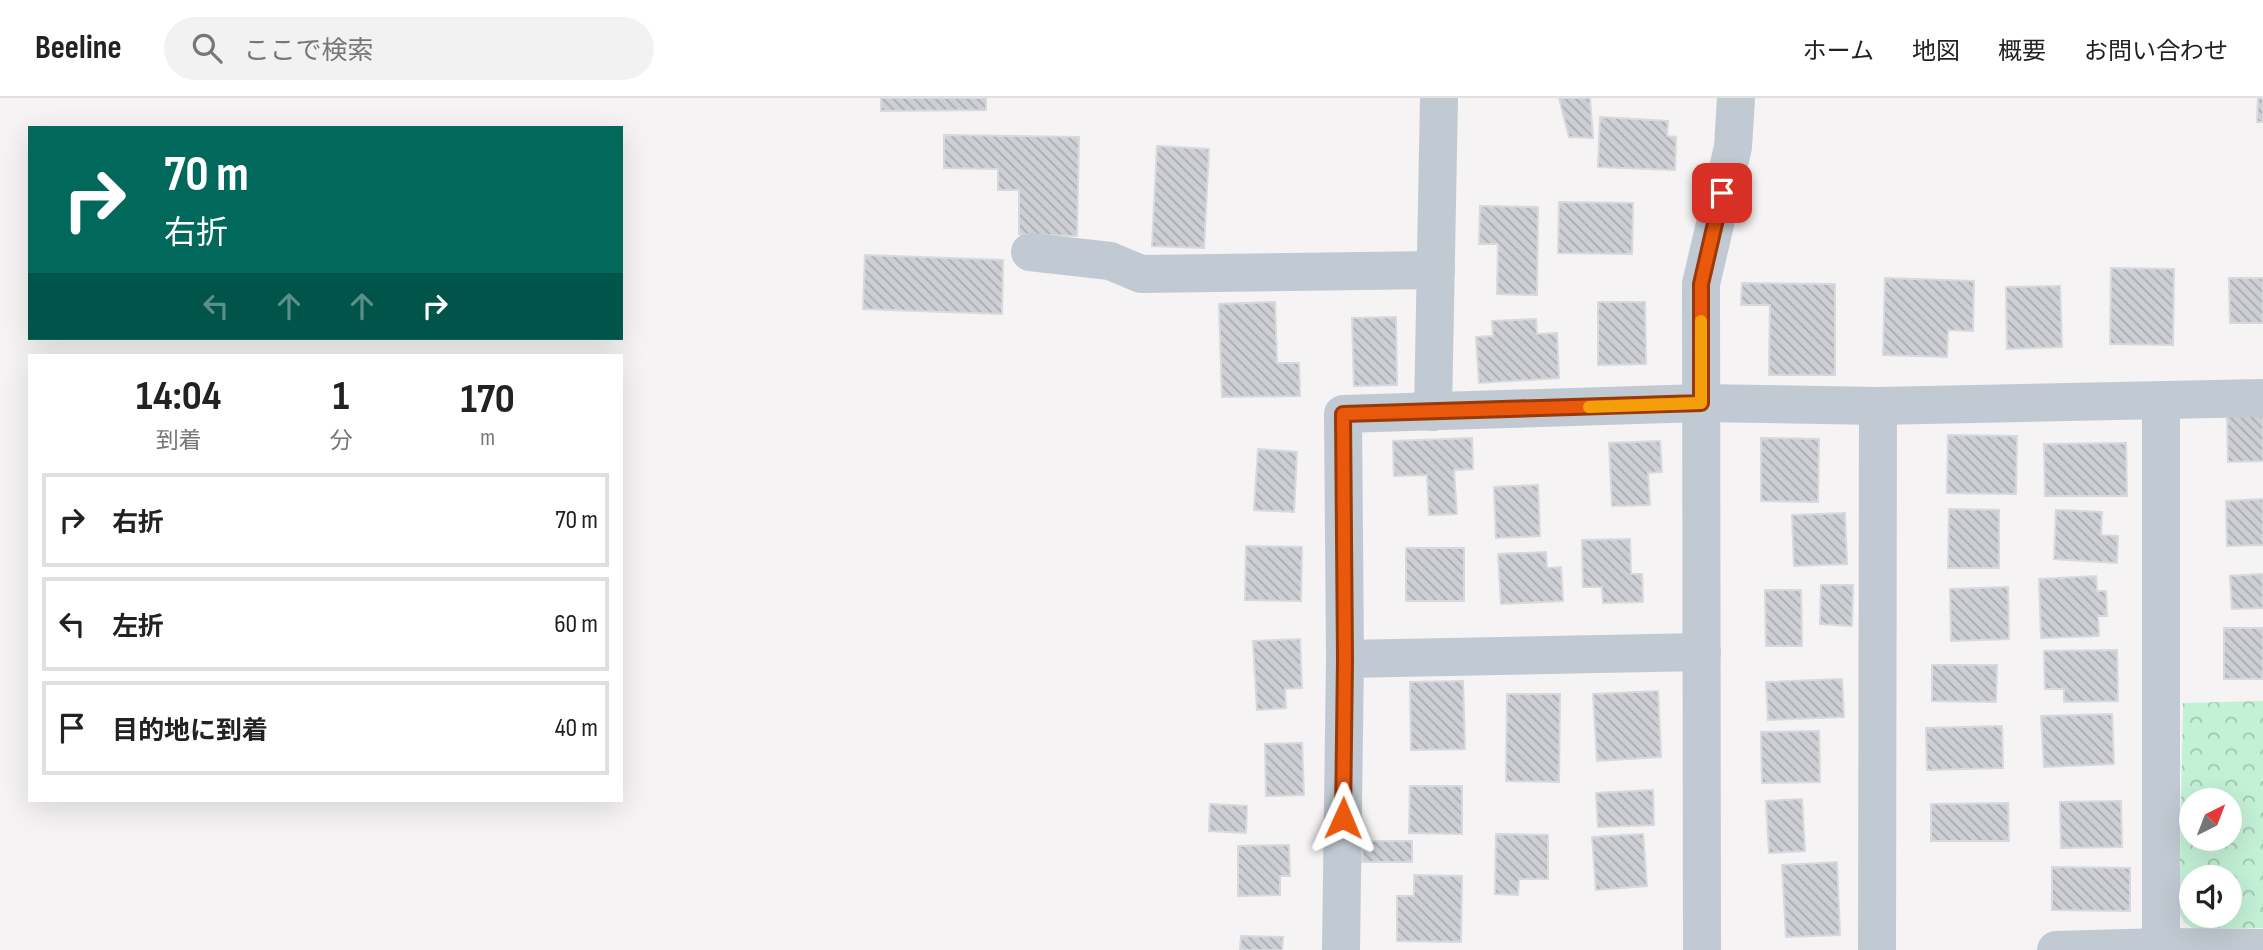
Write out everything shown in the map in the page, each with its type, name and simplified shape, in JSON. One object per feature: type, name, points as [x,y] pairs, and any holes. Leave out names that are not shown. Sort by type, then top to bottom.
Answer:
[{"type":"street","points":[[1433,412],[1439,98]]},
{"type":"street","points":[[1702,950],[1701,284],[1733,147],[1736,98]]},
{"type":"street","points":[[1030,252],[1110,261],[1141,274],[1436,270]]},
{"type":"street","points":[[1341,950],[1345,659],[1343,414],[1701,403],[1878,406],[2263,398]]},
{"type":"street","points":[[2161,401],[2161,947]]},
{"type":"street","points":[[1877,950],[1878,406]]},
{"type":"street","points":[[1345,659],[1702,652]]},
{"type":"street","points":[[2056,950],[2263,948]]},
{"type":"green space","points":[[2263,701],[2263,928],[2194,929],[2193,928],[2242,928],[2242,865],[2180,865],[2180,851],[2242,851],[2242,788],[2181,788],[2183,703]]},
{"type":"building","points":[[881,98],[986,98],[986,110],[881,111]]},
{"type":"building","points":[[1559,98],[1590,98],[1593,138],[1569,137]]},
{"type":"building","points":[[2258,98],[2263,98],[2263,122],[2257,122]]},
{"type":"building","points":[[1600,117],[1668,121],[1667,136],[1676,137],[1675,170],[1598,167]]},
{"type":"building","points":[[944,135],[1079,137],[1077,236],[1019,234],[1019,190],[998,190],[998,169],[944,168]]},
{"type":"building","points":[[1157,146],[1209,149],[1204,248],[1152,246]]},
{"type":"building","points":[[1559,202],[1633,203],[1632,254],[1558,253]]},
{"type":"building","points":[[1480,206],[1538,207],[1537,295],[1497,294],[1498,244],[1479,244]]},
{"type":"building","points":[[865,255],[1003,260],[1002,314],[863,309]]},
{"type":"building","points":[[2111,268],[2174,269],[2173,345],[2110,344]]},
{"type":"building","points":[[1885,278],[1974,281],[1973,331],[1948,330],[1947,357],[1883,355]]},
{"type":"building","points":[[2229,278],[2263,278],[2263,323],[2230,323]]},
{"type":"building","points":[[1742,283],[1835,284],[1835,375],[1769,375],[1770,305],[1741,305]]},
{"type":"building","points":[[2060,286],[2062,347],[2007,349],[2006,287]]},
{"type":"building","points":[[1275,302],[1277,363],[1299,363],[1300,396],[1222,397],[1219,304]]},
{"type":"building","points":[[1598,302],[1645,302],[1646,364],[1598,365]]},
{"type":"building","points":[[1396,317],[1397,385],[1354,386],[1352,318]]},
{"type":"building","points":[[1536,319],[1537,334],[1557,333],[1559,378],[1479,383],[1476,337],[1493,336],[1492,321]]},
{"type":"building","points":[[2263,415],[2263,461],[2228,462],[2227,416]]},
{"type":"building","points":[[1948,435],[2017,436],[2016,494],[1947,493]]},
{"type":"building","points":[[1472,438],[1473,469],[1454,470],[1457,514],[1429,515],[1427,475],[1394,476],[1393,441]]},
{"type":"building","points":[[1761,438],[1819,439],[1818,502],[1761,501]]},
{"type":"building","points":[[1660,441],[1662,472],[1648,473],[1650,505],[1612,506],[1609,443]]},
{"type":"building","points":[[2126,443],[2127,496],[2045,496],[2044,444]]},
{"type":"building","points":[[1258,449],[1297,452],[1294,512],[1254,510]]},
{"type":"building","points":[[1538,485],[1540,536],[1496,538],[1494,487]]},
{"type":"building","points":[[2263,499],[2263,545],[2227,546],[2226,501]]},
{"type":"building","points":[[1949,509],[1999,510],[1999,568],[1948,568]]},
{"type":"building","points":[[2056,510],[2102,512],[2101,535],[2118,536],[2117,563],[2054,559]]},
{"type":"building","points":[[1845,513],[1847,564],[1794,566],[1792,515]]},
{"type":"building","points":[[1630,539],[1631,574],[1642,574],[1643,602],[1603,603],[1602,587],[1583,587],[1582,540]]},
{"type":"building","points":[[1246,546],[1302,547],[1301,601],[1245,600]]},
{"type":"building","points":[[1406,548],[1464,548],[1464,601],[1406,601]]},
{"type":"building","points":[[1546,552],[1547,568],[1561,567],[1563,601],[1501,604],[1498,554]]},
{"type":"building","points":[[2263,574],[2263,608],[2232,609],[2230,576]]},
{"type":"building","points":[[2096,576],[2097,591],[2106,591],[2107,616],[2098,616],[2099,636],[2041,638],[2039,579]]},
{"type":"building","points":[[1821,585],[1853,585],[1852,626],[1820,624]]},
{"type":"building","points":[[2008,587],[2009,639],[1951,641],[1950,589]]},
{"type":"building","points":[[1765,590],[1801,590],[1802,646],[1766,646]]},
{"type":"building","points":[[2224,628],[2263,628],[2263,679],[2224,679]]},
{"type":"building","points":[[1300,639],[1302,688],[1285,689],[1286,708],[1257,710],[1253,641]]},
{"type":"building","points":[[2117,650],[2118,701],[2064,702],[2064,689],[2045,689],[2044,651]]},
{"type":"building","points":[[1932,665],[1997,665],[1996,702],[1932,701]]},
{"type":"building","points":[[1842,679],[1844,717],[1768,720],[1766,682]]},
{"type":"building","points":[[1463,681],[1465,749],[1411,750],[1410,682]]},
{"type":"building","points":[[1658,691],[1661,757],[1597,761],[1593,694]]},
{"type":"building","points":[[1507,694],[1560,694],[1559,782],[1506,781]]},
{"type":"building","points":[[2112,714],[2114,764],[2044,767],[2041,716]]},
{"type":"building","points":[[2002,726],[2003,768],[1927,770],[1926,728]]},
{"type":"building","points":[[1819,731],[1820,782],[1762,783],[1761,732]]},
{"type":"building","points":[[1302,743],[1304,795],[1266,796],[1265,744]]},
{"type":"building","points":[[1410,786],[1462,786],[1462,834],[1409,833]]},
{"type":"building","points":[[1653,790],[1654,825],[1598,827],[1596,793]]},
{"type":"building","points":[[1802,799],[1805,851],[1769,853],[1766,801]]},
{"type":"building","points":[[2121,801],[2122,847],[2061,848],[2060,802]]},
{"type":"building","points":[[2008,803],[2009,841],[1931,841],[1931,804]]},
{"type":"building","points":[[1210,804],[1247,806],[1246,833],[1209,831]]},
{"type":"building","points":[[1496,834],[1548,835],[1548,879],[1519,879],[1518,895],[1495,894]]},
{"type":"building","points":[[1643,834],[1647,886],[1596,890],[1592,837]]},
{"type":"building","points":[[1363,841],[1412,841],[1412,862],[1362,862]]},
{"type":"building","points":[[1289,845],[1290,876],[1280,876],[1280,895],[1238,896],[1238,846]]},
{"type":"building","points":[[1837,862],[1840,935],[1786,937],[1782,865]]},
{"type":"building","points":[[2052,867],[2130,868],[2130,911],[2052,910]]},
{"type":"building","points":[[1414,875],[1462,876],[1461,942],[1397,941],[1397,896],[1414,896]]},
{"type":"building","points":[[1241,936],[1283,937],[1282,950],[1240,950]]},
{"type":"slow traffic","points":[[1589,407],[1701,403],[1701,321]]},
{"type":"route","points":[[1343,818],[1343,414],[1701,403],[1701,284],[1722,193]]}]
